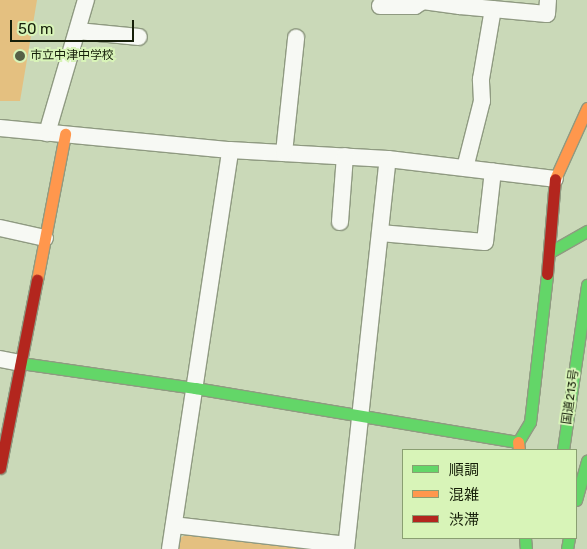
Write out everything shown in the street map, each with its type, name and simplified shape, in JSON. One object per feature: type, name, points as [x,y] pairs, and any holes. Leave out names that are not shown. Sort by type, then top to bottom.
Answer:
[{"type":"main road","points":[[21,363],[195,388],[360,415],[519,446],[530,422],[550,252],[555,178],[587,108]]},
{"type":"main road","points":[[0,468],[65,134]]},
{"type":"main road","points":[[550,252],[587,231]]},
{"type":"main road","name":"国道213号","points":[[563,449],[587,285]]},
{"type":"main road","points":[[577,496],[587,461]]},
{"type":"street","points":[[47,134],[86,0]]},
{"type":"street","points":[[380,6],[415,6],[423,1],[460,3],[493,9],[547,14],[548,0]]},
{"type":"street","points":[[466,168],[482,101],[481,79],[493,9]]},
{"type":"street","points":[[78,31],[139,37]]},
{"type":"street","points":[[284,153],[296,38]]},
{"type":"street","points":[[0,128],[230,150],[388,158],[555,178]]},
{"type":"street","points":[[170,549],[230,150]]},
{"type":"street","points":[[340,222],[345,156]]},
{"type":"street","points":[[174,525],[346,547],[388,158]]},
{"type":"street","points":[[380,233],[485,242],[493,171]]},
{"type":"street","points":[[0,228],[45,238]]},
{"type":"street","points":[[0,359],[21,363]]},
{"type":"shaded area","name":"市立中津中学校","points":[[0,0],[37,0],[20,101],[0,101]]},
{"type":"shaded area","points":[[193,531],[318,549],[177,549],[178,539]]},
{"type":"traffic: fast","points":[[550,252],[587,231]]},
{"type":"traffic: fast","points":[[21,363],[195,388],[518,442],[530,422],[547,274]]},
{"type":"traffic: fast","points":[[563,449],[587,285]]},
{"type":"traffic: fast","points":[[577,496],[587,461]]},
{"type":"traffic: fast","points":[[525,539],[526,549]]},
{"type":"traffic: fast","points":[[567,549],[569,539]]},
{"type":"traffic: slow","points":[[555,179],[587,108]]},
{"type":"traffic: slow","points":[[37,280],[65,134]]},
{"type":"traffic: slow","points":[[518,442],[519,449]]},
{"type":"traffic: jam","points":[[547,274],[555,179]]},
{"type":"traffic: jam","points":[[0,468],[37,280]]},
{"type":"place","name":"市立中津中学校","points":[[20,56]]}]
